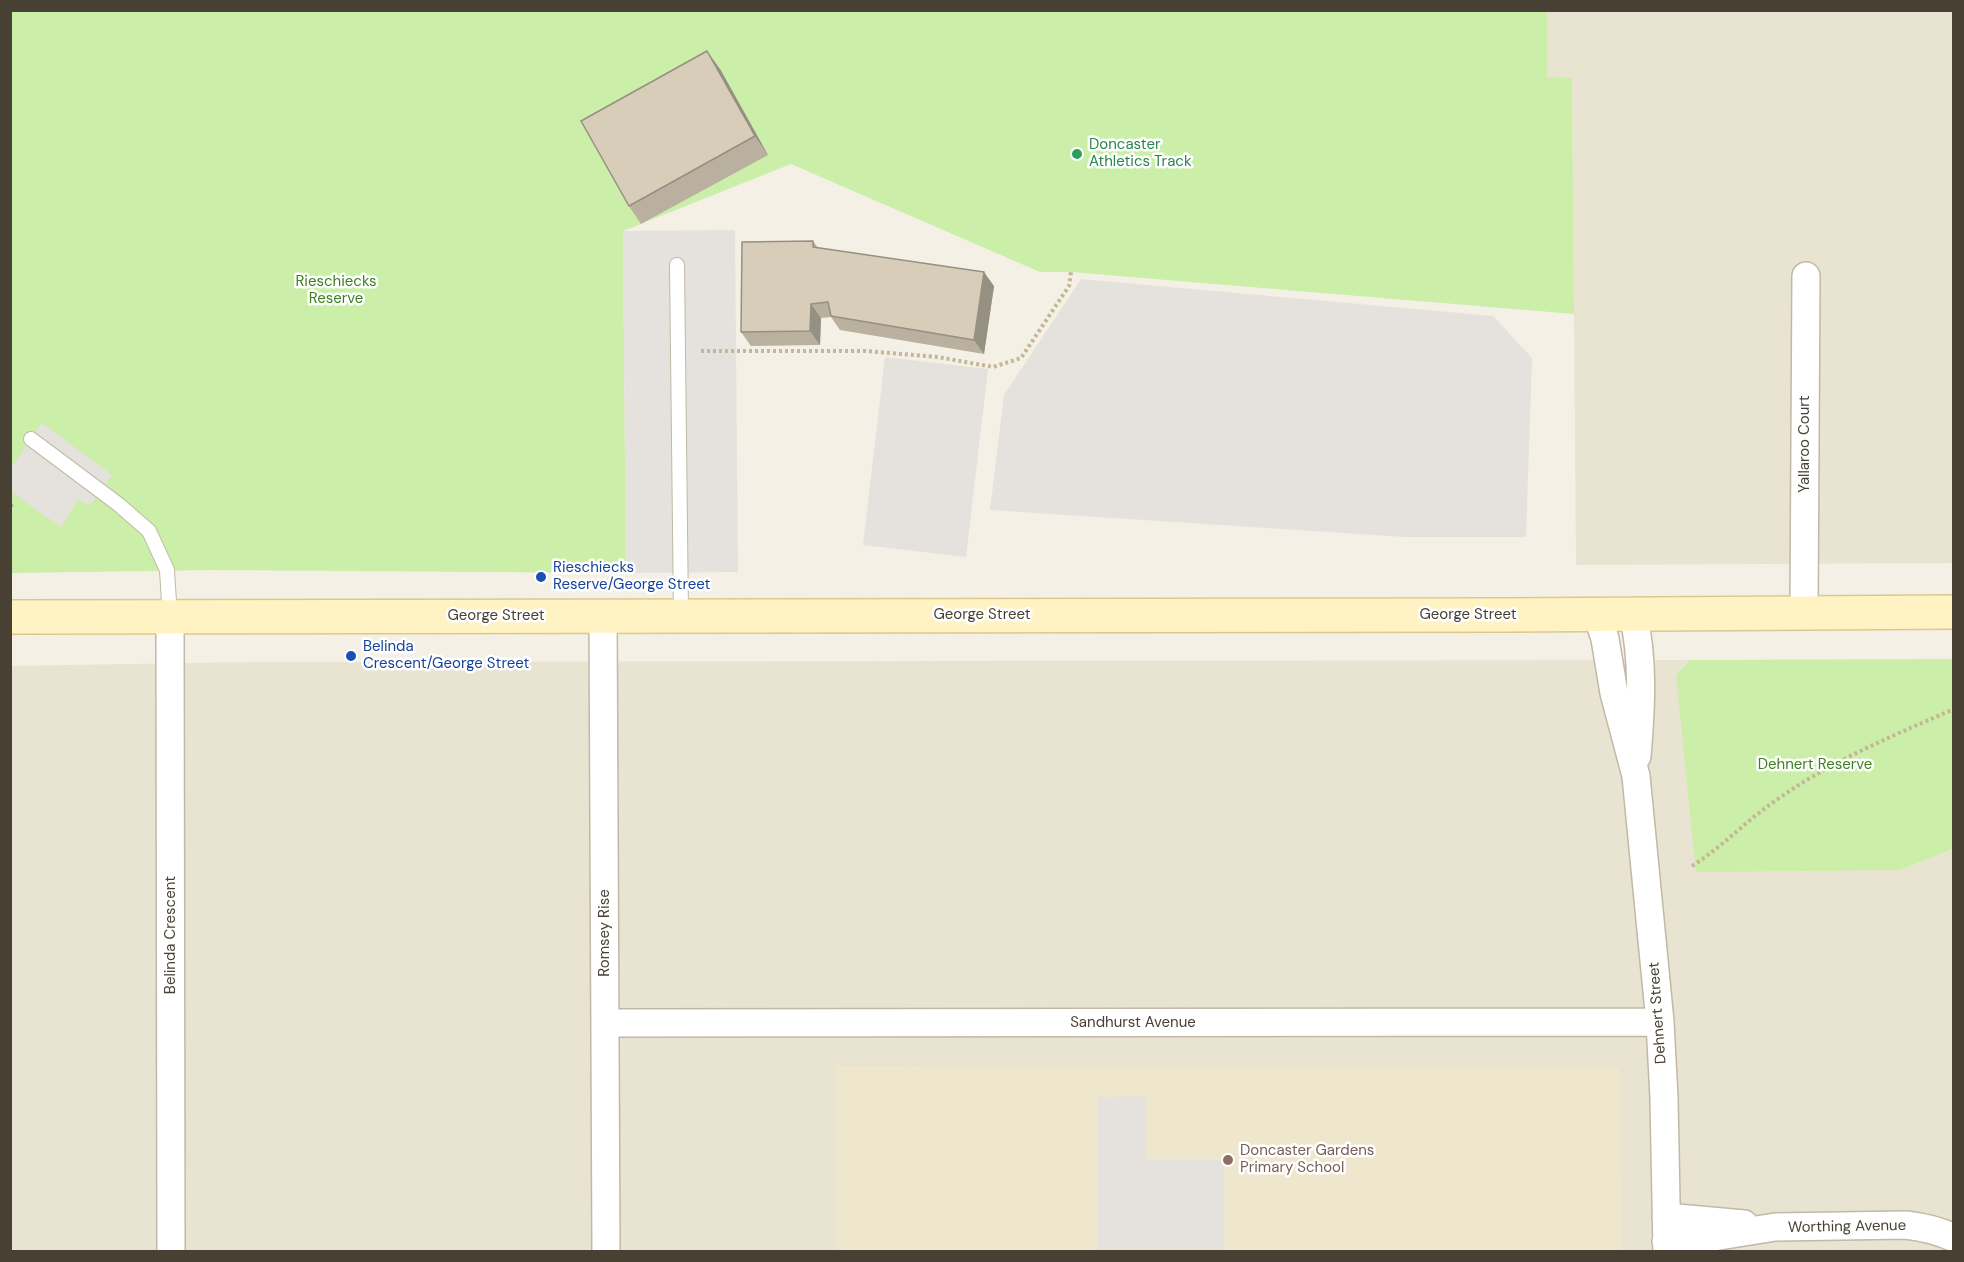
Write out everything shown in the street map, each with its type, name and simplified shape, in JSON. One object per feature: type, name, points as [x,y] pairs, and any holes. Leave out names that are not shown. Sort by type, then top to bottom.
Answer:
[{"type":"main road","name":"George Street","points":[[10,617],[1953,612]]},
{"type":"street","name":"Yallaroo Court","points":[[1804,612],[1806,276]]},
{"type":"street","name":"Dehnert Street","points":[[1597,614],[1605,639],[1614,693],[1636,776],[1660,1022],[1664,1098],[1666,1237]]},
{"type":"street","name":"Dehnert Street","points":[[1633,614],[1639,638],[1641,716],[1636,776]]},
{"type":"street","name":"Romsey Rise","points":[[603,615],[606,1251]]},
{"type":"street","name":"Belinda Crescent","points":[[170,618],[171,1251]]},
{"type":"street","name":"Sandhurst Avenue","points":[[605,1023],[1660,1022]]},
{"type":"street","name":"Worthing Avenue","points":[[1666,1237],[1706,1219],[1775,1227],[1906,1225],[1941,1231],[1953,1238]]},
{"type":"lane","points":[[677,265],[681,615]]},
{"type":"lane","points":[[31,439],[118,504],[149,531],[167,570],[170,618]]},
{"type":"path","points":[[679,351],[865,351],[938,357],[993,367],[1021,358],[1069,286],[1071,272]]},
{"type":"path","points":[[1692,866],[1775,801],[1821,772],[1860,751],[1953,709]]},
{"type":"shaded area","points":[[1547,11],[1953,11],[1953,563],[1576,565],[1572,78],[1547,78]]},
{"type":"shaded area","points":[[735,230],[738,572],[626,573],[623,231]]},
{"type":"shaded area","points":[[1081,279],[1493,316],[1532,358],[1526,537],[1405,537],[990,510],[1004,395]]},
{"type":"shaded area","points":[[885,357],[988,369],[966,557],[863,545]]},
{"type":"shaded area","points":[[42,423],[112,475],[90,505],[78,500],[61,527],[11,492],[11,468]]},
{"type":"shaded area","points":[[1690,660],[1676,675],[1900,870],[1953,849],[1953,1251],[11,1251],[10,666],[252,662]]},
{"type":"shaded area","name":"Doncaster Gardens Primary School","points":[[836,1066],[1619,1068],[1622,1251],[836,1251]]},
{"type":"shaded area","points":[[1146,1096],[1146,1160],[1224,1160],[1224,1251],[1098,1251],[1098,1097]]},
{"type":"green space","name":"Rieschiecks Reserve","points":[[10,11],[1547,11],[1547,77],[1572,78],[1574,314],[1071,272],[1040,272],[791,164],[623,231],[626,573],[212,570],[11,573]]},
{"type":"green space","name":"Dehnert Reserve","points":[[1953,659],[1953,849],[1900,870],[1696,872],[1676,675],[1690,660]]},
{"type":"building","points":[[707,51],[755,136],[629,206],[581,121]]},
{"type":"building","points":[[813,241],[813,247],[984,272],[974,340],[831,316],[828,302],[811,304],[810,331],[741,332],[742,242]]},
{"type":"place","name":"Doncaster Athletics Track","points":[[1077,154]]},
{"type":"place","name":"Rieschiecks Reserve/George Street","points":[[541,577]]},
{"type":"place","name":"Belinda Crescent/George Street","points":[[351,656]]},
{"type":"place","name":"Doncaster Gardens Primary School","points":[[1228,1160]]}]
